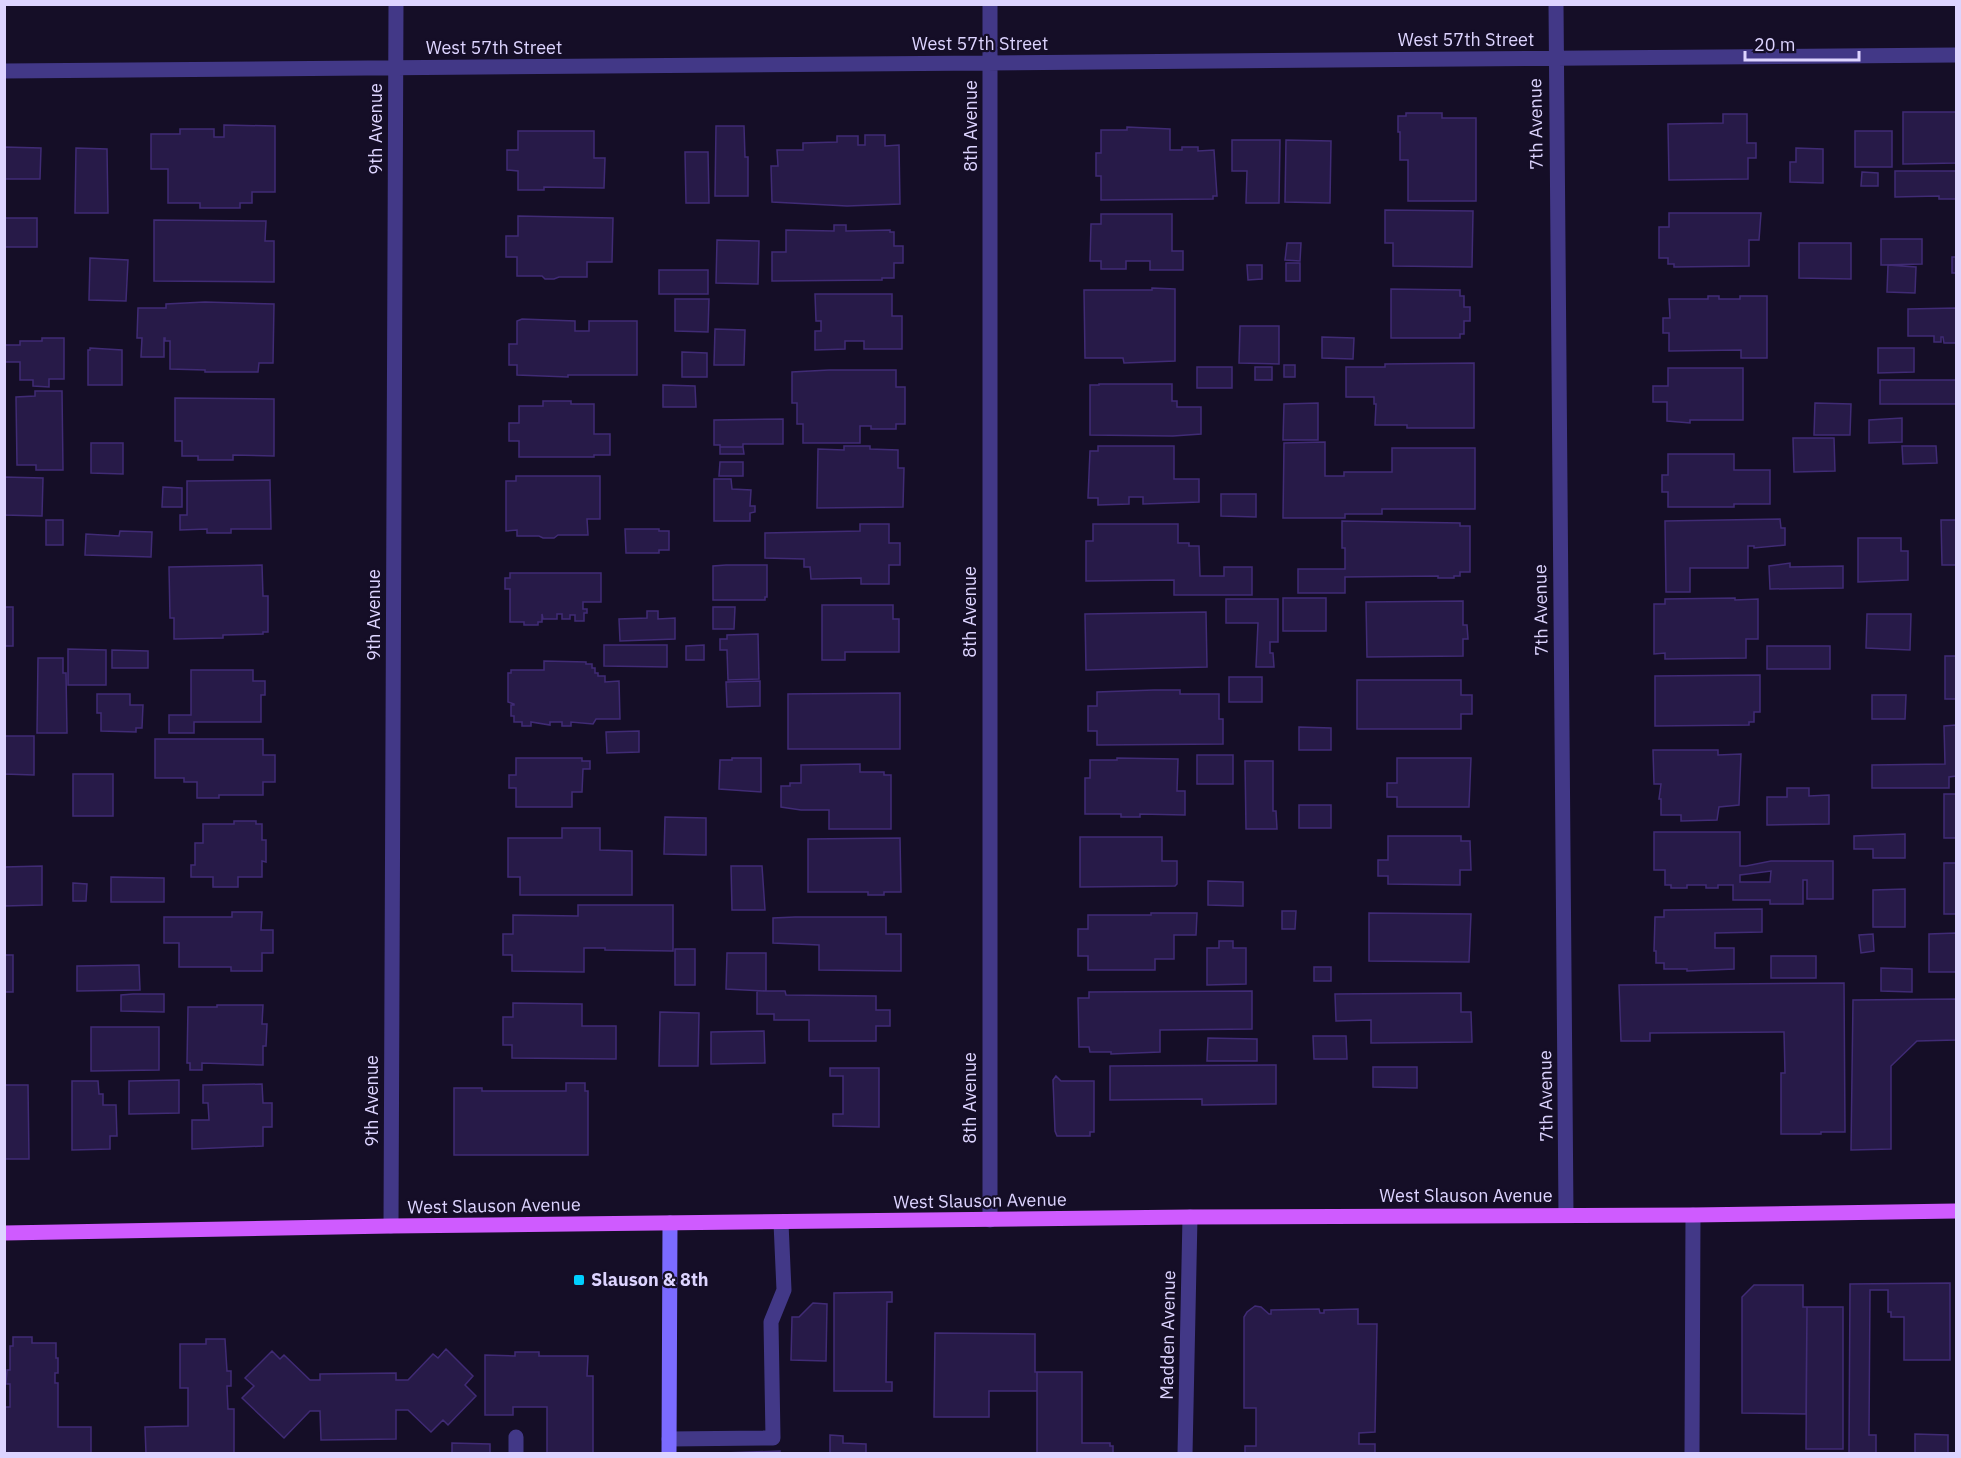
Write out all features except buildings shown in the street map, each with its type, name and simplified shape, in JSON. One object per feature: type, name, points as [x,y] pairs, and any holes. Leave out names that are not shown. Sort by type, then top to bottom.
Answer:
[{"type":"main road","name":"West Slauson Avenue","points":[[4,1233],[391,1226],[1956,1211]]},
{"type":"street","name":"9th Avenue","points":[[391,1226],[396,4]]},
{"type":"street","name":"8th Avenue","points":[[990,4],[990,1220]]},
{"type":"street","name":"7th Avenue","points":[[1556,4],[1566,1215]]},
{"type":"street","name":"West 57th Street","points":[[4,71],[1956,55]]},
{"type":"street","points":[[1692,1454],[1694,1215]]},
{"type":"street","name":"Madden Avenue","points":[[1185,1454],[1190,1217]]},
{"type":"street","points":[[670,1223],[669,1446],[773,1438],[771,1322],[784,1290],[781,1223]]},
{"type":"street","points":[[516,1437],[516,1454]]},
{"type":"place","name":"Slauson & 8th","points":[[579,1280]]}]
